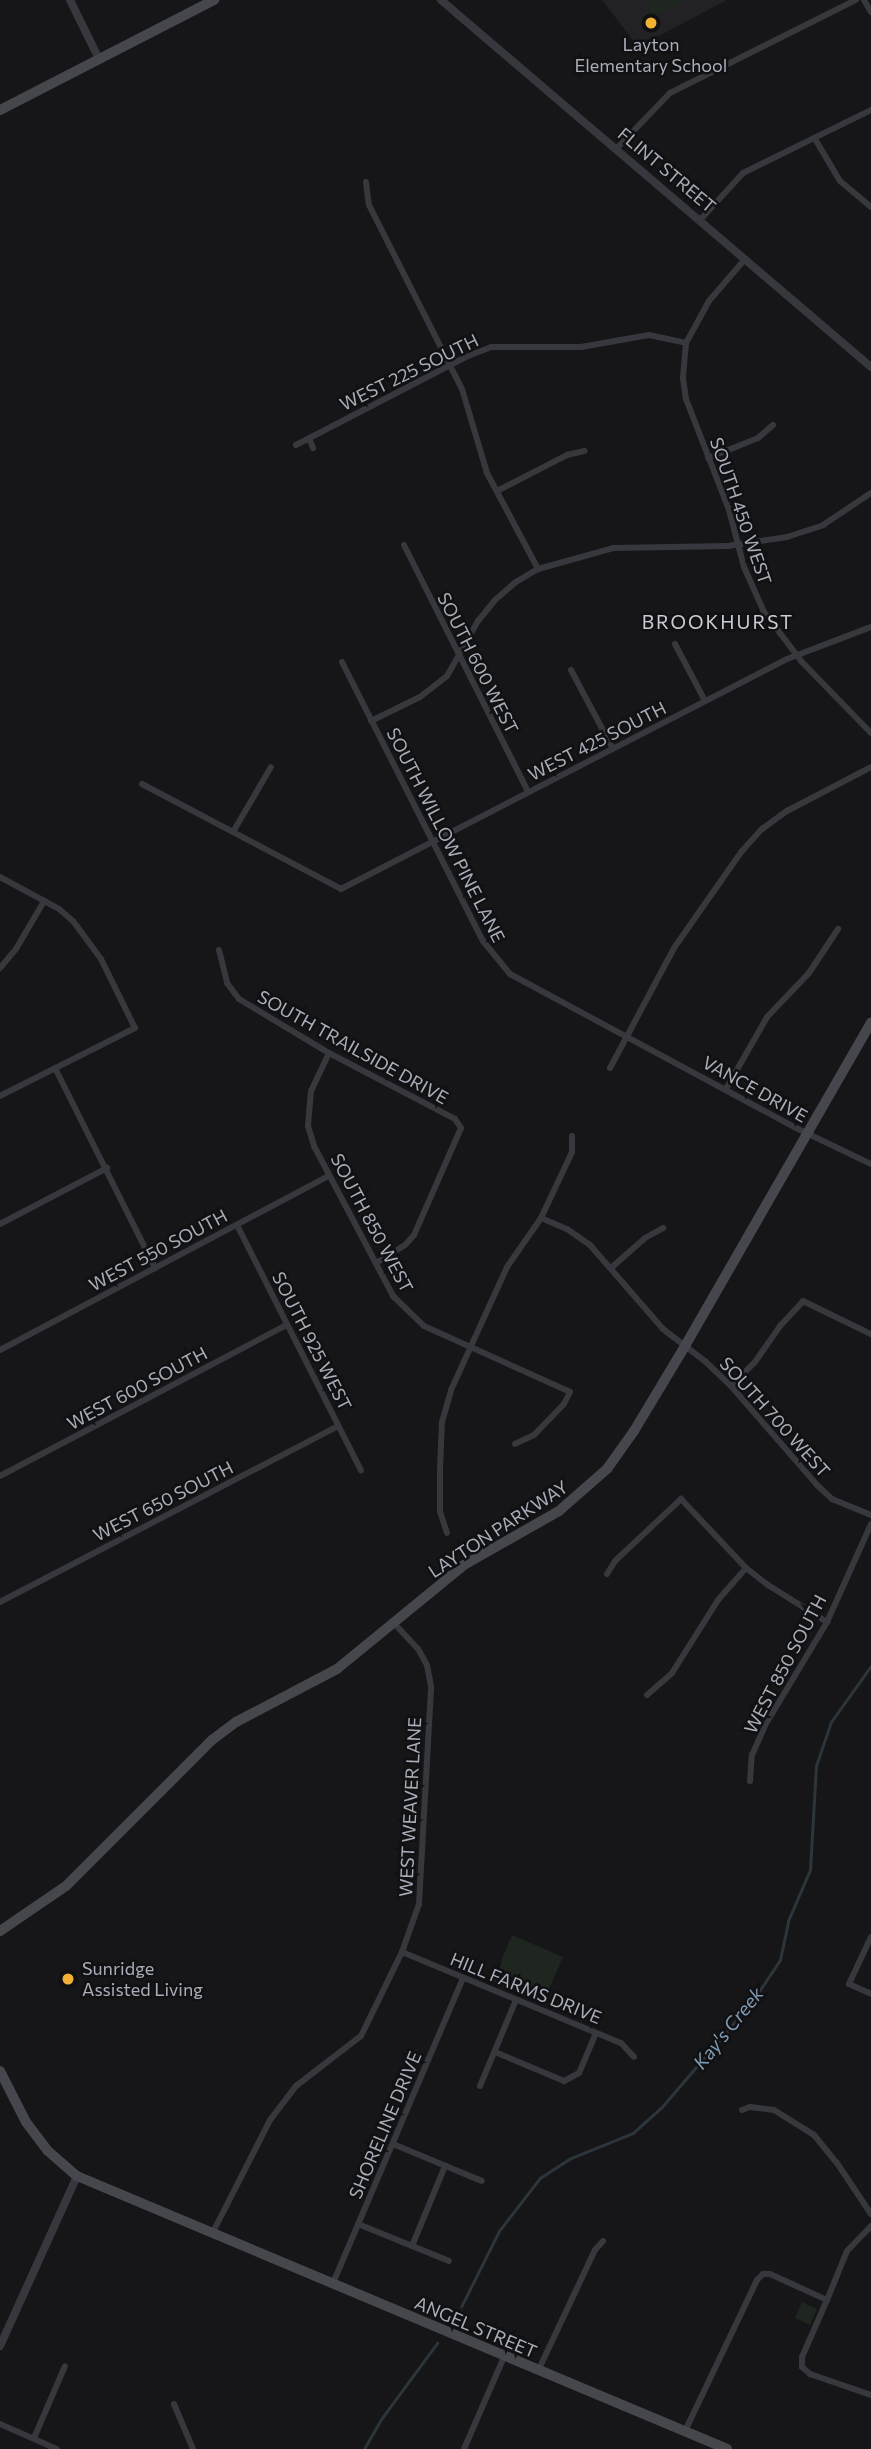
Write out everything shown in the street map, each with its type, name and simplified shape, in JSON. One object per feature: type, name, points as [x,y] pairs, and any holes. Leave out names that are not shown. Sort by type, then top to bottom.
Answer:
[{"type":"main road","points":[[0,110],[214,0]]},
{"type":"main road","name":"LAYTON PARKWAY","points":[[0,1931],[66,1886],[212,1740],[236,1722],[337,1669],[464,1565],[559,1511],[607,1469],[634,1431],[685,1346],[871,1023]]},
{"type":"main road","name":"ANGEL STREET","points":[[0,2071],[33,2132],[48,2151],[77,2176],[727,2449]]},
{"type":"street","points":[[71,0],[99,59]]},
{"type":"street","name":"FLINT STREET","points":[[441,0],[701,219],[871,367]]},
{"type":"street","points":[[617,148],[670,93],[856,0]]},
{"type":"street","points":[[864,0],[871,12]]},
{"type":"street","points":[[701,219],[743,173],[871,110]]},
{"type":"street","points":[[815,139],[839,181],[871,206]]},
{"type":"street","points":[[366,182],[369,205],[450,365],[466,401],[479,449],[497,491],[538,569]]},
{"type":"street","points":[[686,343],[709,301],[746,259]]},
{"type":"street","name":"WEST 225 SOUTH","points":[[296,445],[450,365],[491,347],[581,348],[649,335],[686,343]]},
{"type":"street","name":"SOUTH 450 WEST","points":[[686,343],[682,378],[686,399],[729,510],[737,545],[764,611],[796,655],[871,733]]},
{"type":"street","points":[[708,458],[758,438],[773,425]]},
{"type":"street","points":[[309,438],[313,448]]},
{"type":"street","points":[[497,491],[567,454],[585,451]]},
{"type":"street","points":[[371,721],[437,685],[447,676],[495,600],[516,582],[538,569],[613,548],[737,545],[787,537],[823,525],[871,493]]},
{"type":"street","name":"SOUTH 600 WEST","points":[[404,545],[528,792]]},
{"type":"street","name":"WEST 425 SOUTH","points":[[233,832],[341,889],[796,655],[871,627]]},
{"type":"street","points":[[675,644],[705,701]]},
{"type":"street","name":"SOUTH WILLOW PINE LANE","points":[[342,662],[483,941],[510,974],[626,1036]]},
{"type":"street","points":[[571,670],[613,749]]},
{"type":"street","points":[[142,784],[233,832],[271,767]]},
{"type":"street","points":[[610,1068],[674,948],[755,836],[787,811],[871,767]]},
{"type":"street","points":[[0,877],[44,901],[73,921],[89,940],[135,1028],[0,1096]]},
{"type":"street","points":[[0,968],[16,949],[44,901]]},
{"type":"street","points":[[726,1088],[767,1017],[809,973],[838,929]]},
{"type":"street","name":"SOUTH TRAILSIDE DRIVE","points":[[219,950],[227,983],[239,999],[329,1053],[455,1119],[461,1128],[414,1235],[405,1245],[376,1263]]},
{"type":"street","name":"VANCE DRIVE","points":[[626,1036],[807,1134],[871,1164]]},
{"type":"street","name":"SOUTH 850 WEST","points":[[329,1053],[311,1091],[308,1126],[329,1176],[393,1297],[412,1318],[570,1392],[565,1404],[534,1435],[515,1444]]},
{"type":"street","points":[[55,1068],[155,1268]]},
{"type":"street","points":[[447,1533],[440,1511],[442,1422],[451,1390],[508,1267],[541,1218],[572,1152],[572,1136]]},
{"type":"street","points":[[0,1224],[107,1168]]},
{"type":"street","name":"WEST 550 SOUTH","points":[[0,1350],[329,1176]]},
{"type":"street","name":"SOUTH 700 WEST","points":[[541,1218],[567,1229],[590,1245],[663,1329],[706,1362],[731,1387],[832,1499],[871,1515]]},
{"type":"street","name":"SOUTH 925 WEST","points":[[237,1225],[361,1471]]},
{"type":"street","points":[[611,1268],[645,1238],[663,1228]]},
{"type":"street","points":[[731,1387],[755,1362],[780,1326],[803,1301],[871,1334]]},
{"type":"street","name":"WEST 600 SOUTH","points":[[0,1476],[287,1325]]},
{"type":"street","name":"WEST 650 SOUTH","points":[[0,1602],[338,1426]]},
{"type":"street","points":[[607,1574],[615,1561],[681,1499],[746,1568],[827,1622]]},
{"type":"street","name":"WEST 850 SOUTH","points":[[751,1781],[752,1755],[767,1722],[827,1622],[871,1524]]},
{"type":"street","points":[[647,1695],[672,1674],[718,1600],[746,1568]]},
{"type":"street","name":"WEST WEAVER LANE","points":[[213,2232],[270,2120],[296,2086],[361,2036],[402,1952],[419,1903],[432,1686],[427,1665],[418,1649],[394,1623]]},
{"type":"street","points":[[871,1937],[849,1984],[871,1994]]},
{"type":"street","name":"HILL FARMS DRIVE","points":[[402,1952],[621,2043],[635,2057]]},
{"type":"street","name":"SHORELINE DRIVE","points":[[333,2283],[463,1978]]},
{"type":"street","points":[[480,2086],[516,2000]]},
{"type":"street","points":[[495,2052],[564,2081],[579,2073],[596,2033]]},
{"type":"street","points":[[742,2110],[750,2107],[774,2110],[805,2128],[837,2163],[871,2214]]},
{"type":"street","points":[[393,2144],[482,2181]]},
{"type":"street","points":[[412,2246],[445,2166]]},
{"type":"street","points":[[0,2346],[77,2176]]},
{"type":"street","points":[[358,2224],[449,2261]]},
{"type":"street","points":[[871,2226],[847,2251],[802,2357],[802,2367],[810,2374],[871,2395]]},
{"type":"street","points":[[538,2371],[595,2249],[603,2241]]},
{"type":"street","points":[[685,2431],[757,2280],[763,2274],[769,2274],[827,2300]]},
{"type":"street","points":[[464,2449],[504,2357]]},
{"type":"street","points":[[34,2438],[65,2366]]},
{"type":"street","points":[[174,2404],[193,2449]]},
{"type":"street","points":[[0,2424],[57,2449]]},
{"type":"shaded area","name":"Layton Elementary School","points":[[602,0],[727,0],[638,47]]},
{"type":"shaded area","points":[[645,0],[684,0],[653,16]]},
{"type":"shaded area","points":[[512,1935],[563,1957],[543,2003],[493,1981]]},
{"type":"shaded area","points":[[802,2302],[817,2309],[810,2325],[795,2318]]},
{"type":"waterway","name":"Kay's Creek","points":[[459,2311],[499,2231],[540,2178],[569,2159],[633,2133],[661,2108],[752,2002],[780,1960],[788,1921],[810,1870],[816,1766],[831,1722],[871,1666]]},
{"type":"waterway","name":"Kay's Creek","points":[[364,2449],[382,2418],[437,2343]]},
{"type":"place","name":"Layton Elementary School","points":[[651,23]]},
{"type":"place","name":"Sunridge Assisted Living","points":[[68,1979]]},
{"type":"district","name":"BROOKHURST","points":[[718,622]]}]
